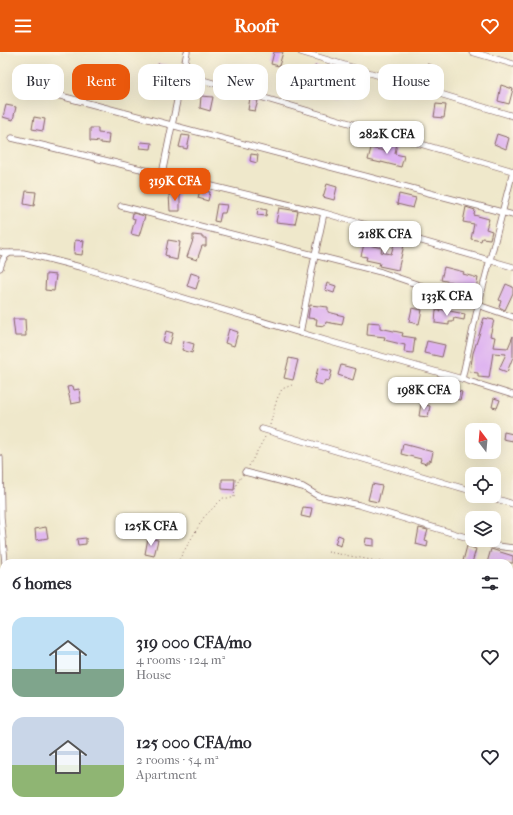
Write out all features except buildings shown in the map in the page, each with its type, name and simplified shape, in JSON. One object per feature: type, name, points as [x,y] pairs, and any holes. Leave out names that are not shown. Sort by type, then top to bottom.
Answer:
[{"type":"street","points":[[184,64],[187,52]]},
{"type":"street","points":[[301,52],[513,116]]},
{"type":"street","points":[[472,52],[513,64]]},
{"type":"street","points":[[205,81],[513,171],[478,306],[462,379]]},
{"type":"street","points":[[64,97],[513,215]]},
{"type":"street","points":[[162,174],[177,100]]},
{"type":"street","points":[[12,138],[324,213],[513,267]]},
{"type":"street","points":[[121,206],[381,272],[513,317]]},
{"type":"street","points":[[300,333],[314,256],[324,213]]},
{"type":"street","points":[[0,252],[12,252],[37,256],[80,267],[513,395]]},
{"type":"street","points":[[0,268],[6,255],[12,252]]},
{"type":"street","points":[[262,429],[465,489]]},
{"type":"street","points":[[0,458],[1,517],[5,559]]},
{"type":"street","points":[[245,472],[303,487],[318,496],[359,505],[465,537]]},
{"type":"street","points":[[501,500],[513,504]]},
{"type":"street","points":[[501,546],[513,548]]},
{"type":"path","points":[[179,559],[204,517],[223,498],[234,498],[236,484],[245,472],[269,431],[277,399],[282,389],[292,385]]},
{"type":"path","points":[[328,552],[366,559]]}]
